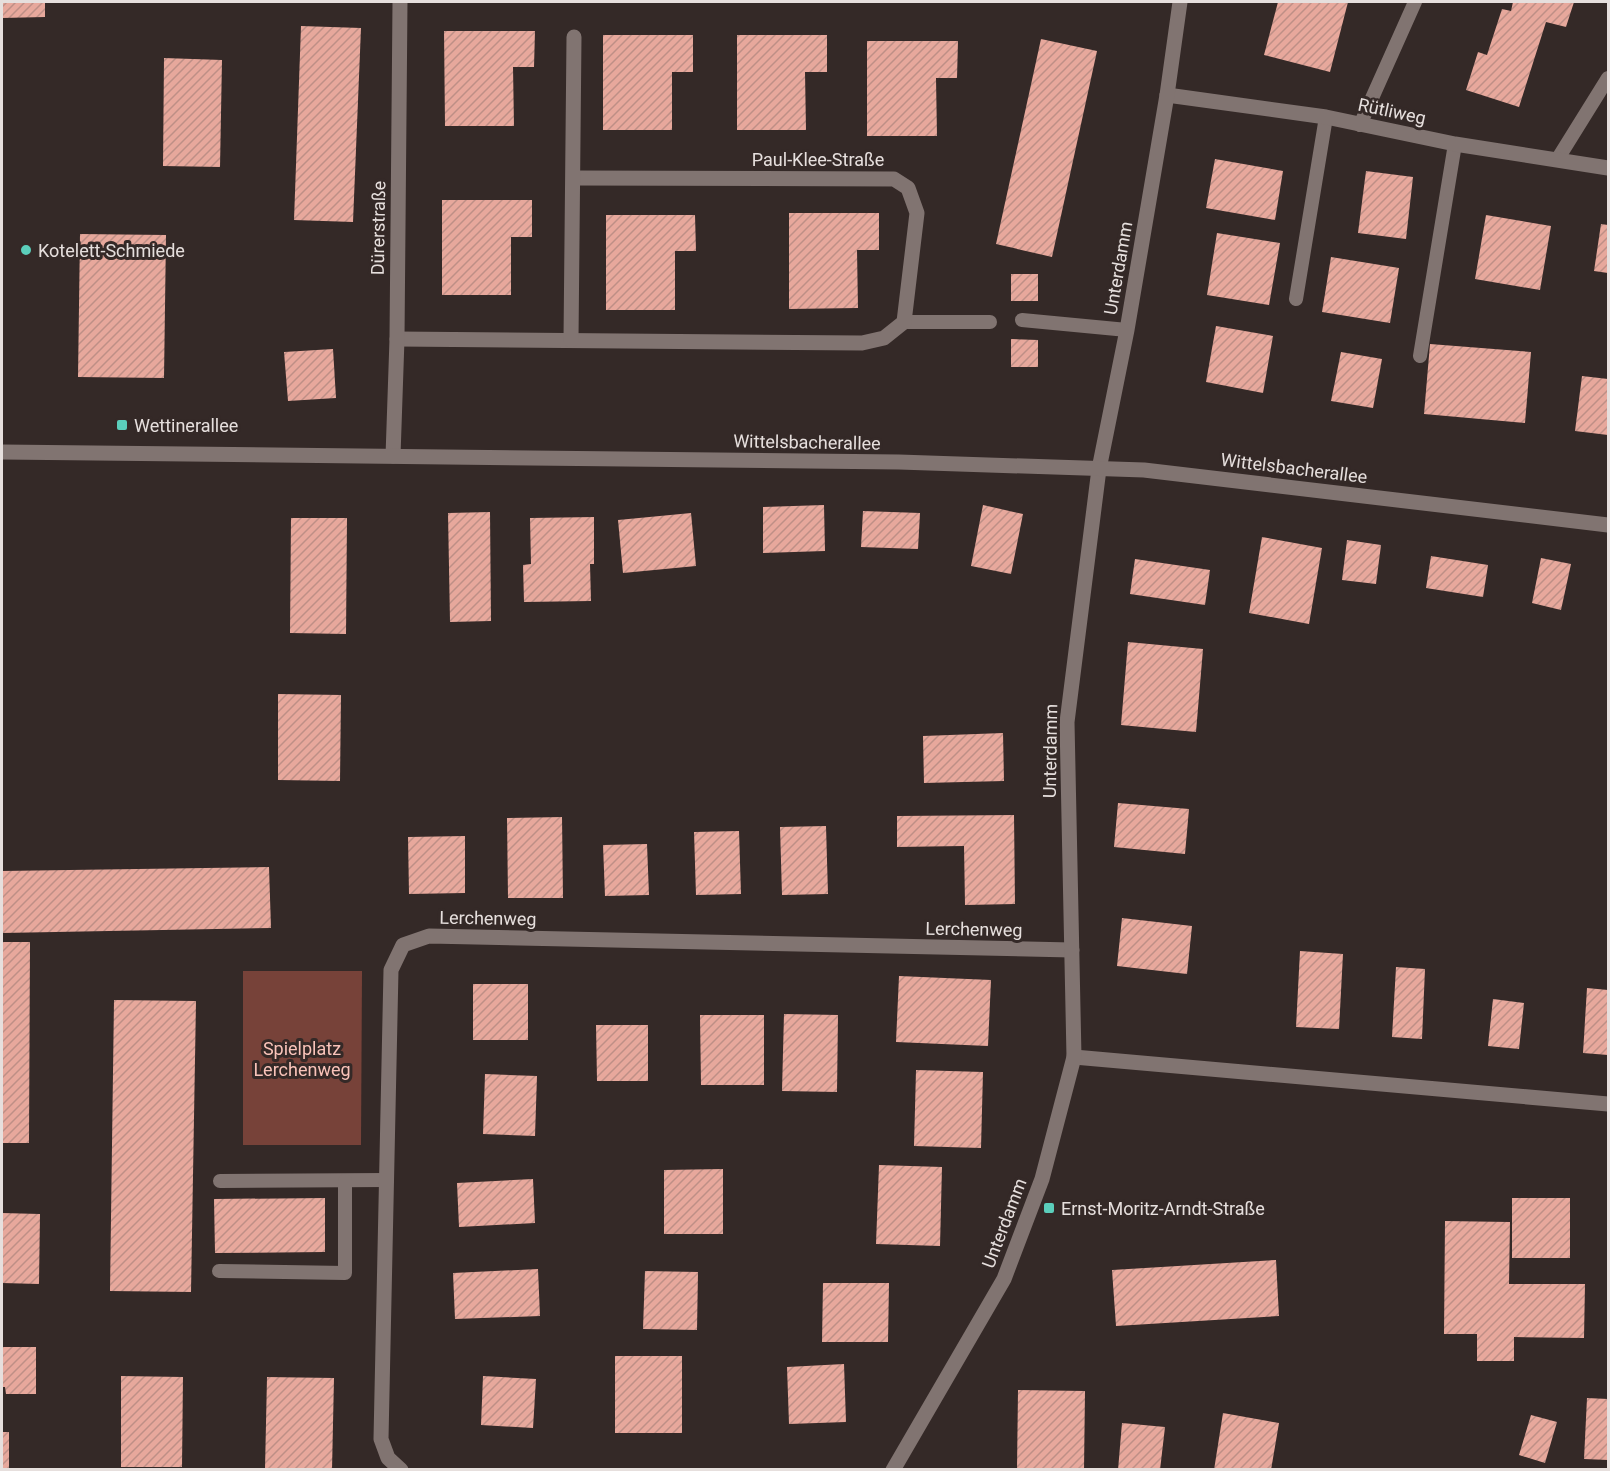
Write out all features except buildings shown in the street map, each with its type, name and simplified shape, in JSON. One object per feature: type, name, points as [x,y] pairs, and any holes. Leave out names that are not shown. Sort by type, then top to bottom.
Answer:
[{"type":"street","name":"Dürerstraße","points":[[393,456],[397,339],[400,2]]},
{"type":"street","name":"Unterdamm","points":[[893,1470],[1004,1279],[1042,1179],[1074,1057],[1067,722],[1099,469],[1127,330],[1167,95],[1180,2]]},
{"type":"street","points":[[571,340],[574,37]]},
{"type":"street","name":"Rütliweg","points":[[1167,95],[1326,117],[1455,144],[1608,168]]},
{"type":"street","name":"Paul-Klee-Straße","points":[[574,178],[894,179],[908,188],[917,213],[904,322]]},
{"type":"street","points":[[397,339],[862,343],[884,338],[904,322]]},
{"type":"street","name":"Wittelsbacherallee","points":[[2,452],[899,462],[1144,471],[1608,525]]},
{"type":"street","name":"Lerchenweg","points":[[401,1470],[388,1458],[381,1439],[391,970],[403,945],[429,936],[1072,950]]},
{"type":"street","points":[[1074,1057],[1608,1104]]},
{"type":"lane","points":[[1360,124],[1415,2]]},
{"type":"lane","points":[[1557,160],[1608,78]]},
{"type":"lane","points":[[1296,299],[1326,117]]},
{"type":"lane","points":[[1420,356],[1455,144]]},
{"type":"lane","points":[[1022,320],[1127,330]]},
{"type":"lane","points":[[904,322],[990,322]]},
{"type":"lane","points":[[220,1181],[387,1180]]},
{"type":"lane","points":[[219,1271],[345,1273],[345,1181]]},
{"type":"green space","name":"Spielplatz Lerchenweg","points":[[243,971],[362,971],[361,1145],[243,1145]]},
{"type":"place","name":"Kotelett-Schmiede","points":[[26,250]]},
{"type":"place","name":"Wettinerallee","points":[[122,425]]},
{"type":"place","name":"Ernst-Moritz-Arndt-Straße","points":[[1049,1208]]}]
